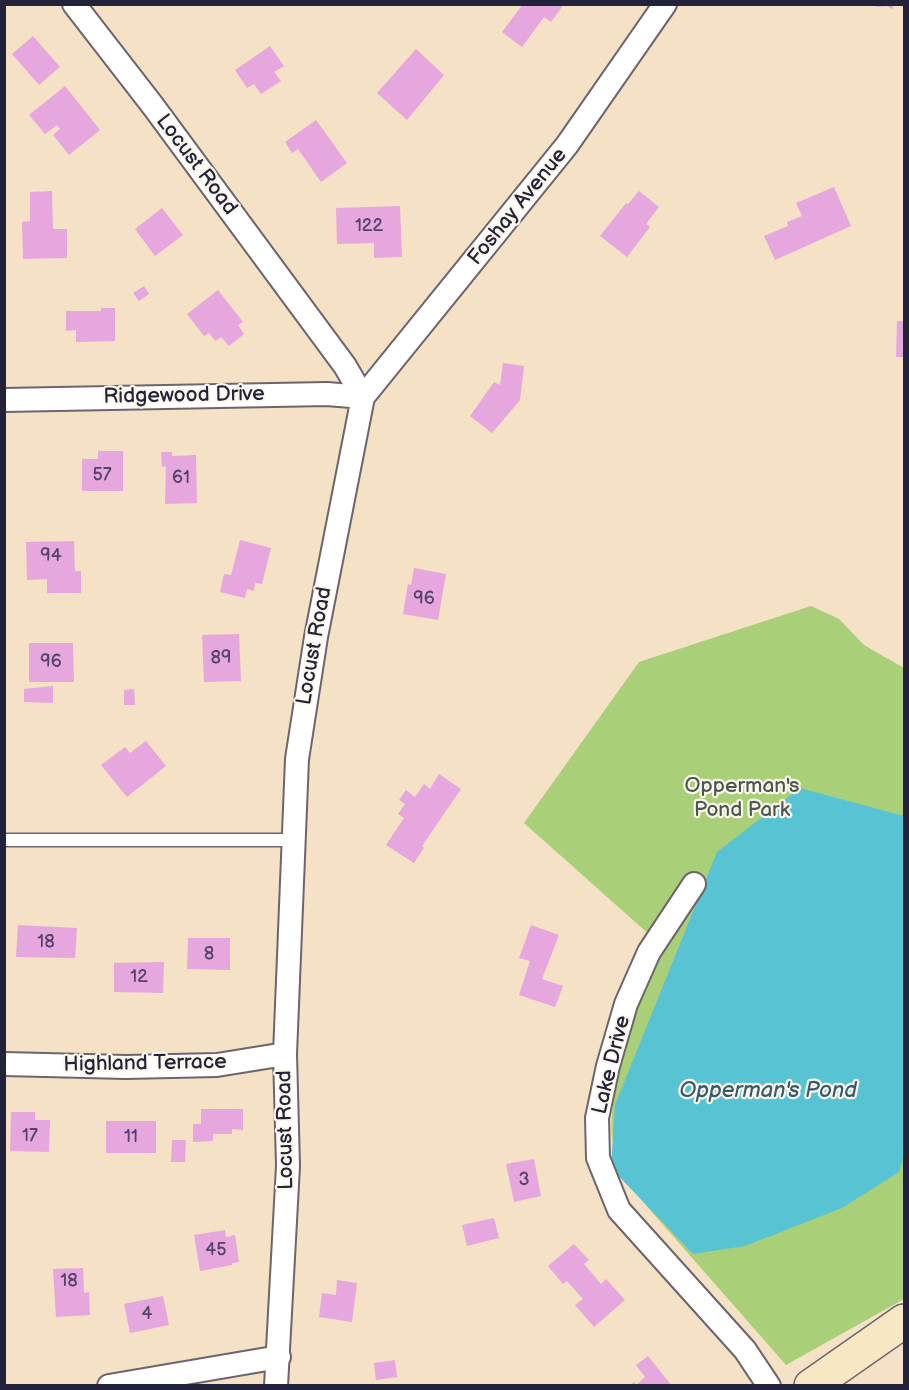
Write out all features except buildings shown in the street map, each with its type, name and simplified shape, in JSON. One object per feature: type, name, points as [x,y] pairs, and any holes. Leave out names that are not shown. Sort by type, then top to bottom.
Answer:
[{"type":"main road","points":[[811,1386],[904,1321]]},
{"type":"street","name":"Locust Road","points":[[74,4],[153,106],[345,366],[363,397],[316,637],[300,728],[297,759],[285,1054],[288,1166],[276,1386]]},
{"type":"street","points":[[645,4],[648,29]]},
{"type":"street","name":"Foshay Avenue","points":[[363,397],[567,146],[665,4]]},
{"type":"street","name":"Ridgewood Drive","points":[[4,400],[327,394],[363,397]]},
{"type":"street","name":"Lake Drive","points":[[694,884],[649,952],[626,1004],[608,1066],[597,1118],[598,1158],[619,1210],[745,1350],[769,1386]]},
{"type":"street","name":"Highland Terrace","points":[[4,1064],[126,1067],[217,1065],[285,1054]]},
{"type":"street","points":[[110,1386],[279,1357]]},
{"type":"lane","points":[[4,840],[293,840]]},
{"type":"green space","name":"Opperman's Pond Park","points":[[811,606],[839,619],[864,645],[904,668],[904,1299],[786,1365],[637,1195],[615,1151],[612,1115],[625,1046],[661,945],[524,823],[639,662]]},
{"type":"water","name":"Opperman's Pond","points":[[800,788],[904,816],[904,1155],[899,1172],[842,1208],[745,1246],[693,1254],[611,1168],[615,1105],[717,852]]}]
